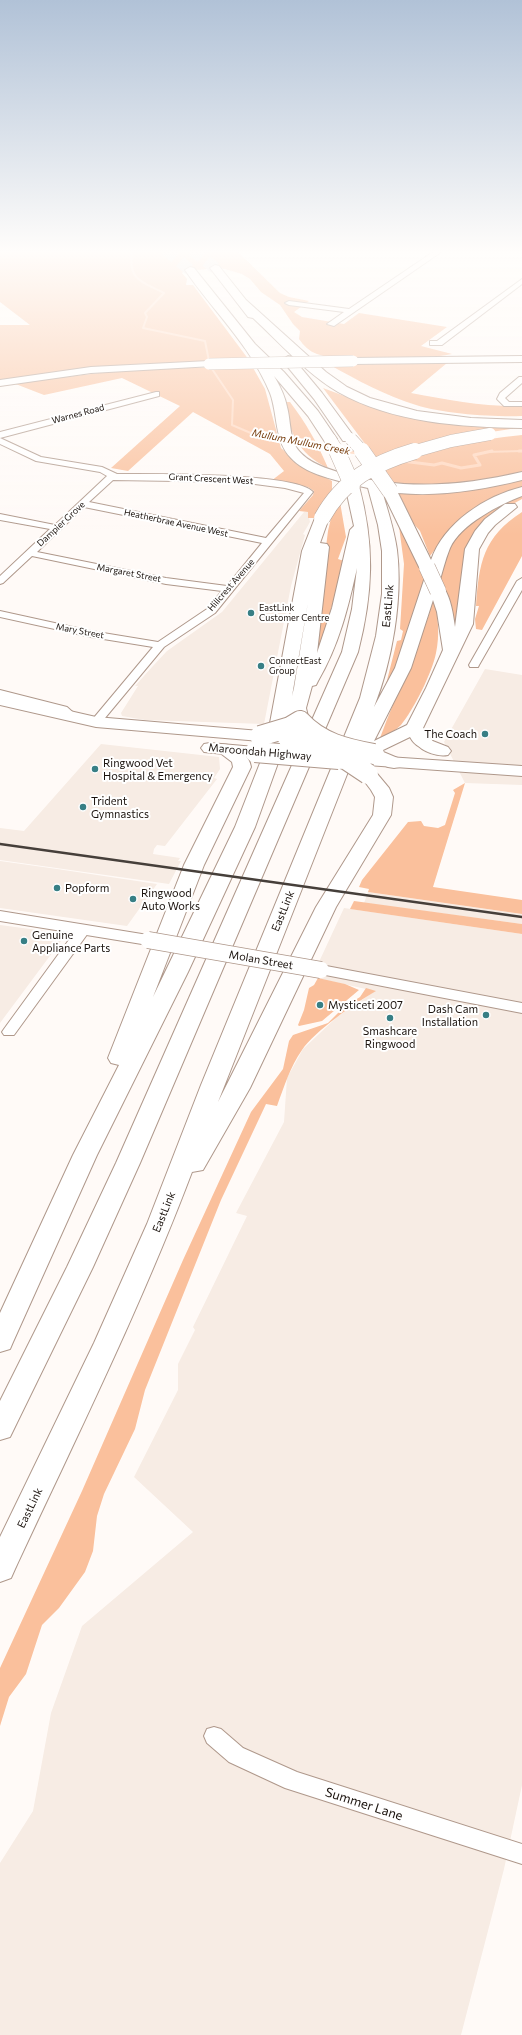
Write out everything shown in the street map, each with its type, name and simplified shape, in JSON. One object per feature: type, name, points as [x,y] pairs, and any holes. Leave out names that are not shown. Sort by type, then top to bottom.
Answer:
[{"type":"highway","name":"EastLink","points":[[0,1569],[52,1462],[160,1224],[255,979],[369,698],[382,652],[390,600],[390,566],[386,529],[374,489],[347,435],[318,396],[276,345]]},
{"type":"highway","points":[[289,345],[331,383],[360,398],[396,410],[442,418],[489,424],[522,424]]},
{"type":"highway","points":[[251,347],[274,387],[280,402],[288,446],[309,465],[360,483],[400,488],[460,488],[522,476]]},
{"type":"highway","points":[[0,1429],[80,1267],[128,1163],[347,658],[356,630],[365,585],[365,547],[361,513],[352,485],[339,454],[313,414],[280,375],[251,347]]},
{"type":"highway","points":[[0,1342],[85,1155],[197,930],[248,820],[268,763],[279,722],[309,552],[322,518],[336,496],[348,484],[382,464],[402,455],[436,445],[490,434],[522,431]]},
{"type":"highway","points":[[347,435],[368,457],[390,491],[427,567],[438,591],[445,612],[451,650]]},
{"type":"highway","points":[[255,979],[367,737],[403,668],[443,547],[456,531],[476,514],[501,500],[522,491]]},
{"type":"highway","points":[[366,761],[414,728],[435,688],[451,650],[465,624],[470,557],[476,540],[490,522],[522,501]]},
{"type":"highway","points":[[257,744],[290,727],[317,670],[333,634],[361,513]]},
{"type":"highway","points":[[322,518],[323,540],[318,597],[300,706],[311,734],[366,761],[406,775],[436,774],[522,778]]},
{"type":"highway","name":"Maroondah Highway","points":[[0,700],[96,722],[257,744],[314,757],[522,771]]},
{"type":"highway","name":"Maroondah Highway","points":[[0,713],[55,728],[107,737],[224,749],[288,738],[366,761],[442,751],[522,757]]},
{"type":"highway","points":[[414,728],[421,740],[442,751]]},
{"type":"highway","points":[[85,1155],[109,1082],[194,865],[242,767],[240,760],[224,749]]},
{"type":"highway","points":[[160,1224],[238,1088],[326,907],[382,816],[384,797],[366,761]]},
{"type":"main road","points":[[0,383],[117,368],[209,364],[522,358]]},
{"type":"street","points":[[519,404],[505,403],[502,397],[522,379]]},
{"type":"street","name":"Warnes Road","points":[[0,435],[156,394]]},
{"type":"street","points":[[0,441],[39,459],[102,470],[111,473],[113,475],[111,477]]},
{"type":"street","name":"Grant Crescent West","points":[[111,477],[240,479],[285,485],[309,492]]},
{"type":"street","name":"Dampier Grove","points":[[0,581],[111,477]]},
{"type":"street","name":"Hillcrest Avenue","points":[[96,722],[160,645],[211,611],[309,492]]},
{"type":"street","name":"Heatherbrae Avenue West","points":[[83,504],[268,541]]},
{"type":"street","points":[[0,517],[57,528]]},
{"type":"street","name":"Margaret Street","points":[[30,553],[166,581],[228,589]]},
{"type":"street","points":[[474,665],[522,581]]},
{"type":"street","name":"Mary Street","points":[[0,614],[90,634],[160,645]]},
{"type":"street","points":[[0,693],[63,709],[71,716]]},
{"type":"street","name":"Molan Street","points":[[0,916],[84,928],[321,970],[522,1008]]},
{"type":"street","points":[[9,1032],[84,928]]},
{"type":"street","name":"Summer Lane","points":[[214,1736],[236,1755],[293,1781],[522,1854]]},
{"type":"shaded area","points":[[0,345],[238,345],[249,360],[136,364],[90,368],[0,380]]},
{"type":"shaded area","points":[[304,345],[422,345],[421,346],[452,354],[422,357],[344,359],[331,358],[317,354]]},
{"type":"shaded area","points":[[447,363],[411,393],[480,404],[522,406],[522,416],[468,414],[427,408],[383,392],[330,365]]},
{"type":"shaded area","points":[[252,366],[265,389],[281,448],[297,462],[332,481],[332,490],[314,518],[308,518],[308,512],[299,511],[313,495],[314,491],[308,487],[271,481],[284,471],[270,454],[193,412],[128,471],[111,468],[180,406],[122,378],[44,395],[13,383],[126,370]]},
{"type":"shaded area","points":[[323,388],[382,410],[478,426],[517,428],[459,437],[378,461]]},
{"type":"shaded area","points":[[283,402],[290,402],[301,418],[316,442],[328,468],[317,462],[302,449],[289,424]]},
{"type":"shaded area","points":[[522,435],[522,473],[474,481],[410,485],[393,484],[384,469],[417,457],[452,447]]},
{"type":"shaded area","points":[[522,480],[522,490],[446,535],[430,556],[420,531],[413,523],[396,491],[475,489]]},
{"type":"shaded area","points":[[522,495],[522,499],[502,510],[481,526],[462,615],[453,631],[439,576],[442,565],[454,539],[478,518]]},
{"type":"shaded area","points":[[340,502],[346,537],[338,559],[344,561],[327,624],[317,651],[313,651],[328,531],[331,518]]},
{"type":"shaded area","points":[[304,512],[308,512],[310,522],[303,534],[305,535],[291,586],[264,724],[145,720],[122,716],[121,713],[138,686],[135,686],[167,651],[222,612]]},
{"type":"shaded area","points":[[522,512],[522,556],[482,630],[476,629],[475,619],[479,606],[476,606],[477,591],[486,552],[491,541],[499,531],[509,521]]},
{"type":"shaded area","points":[[398,519],[428,583],[408,642],[383,696],[397,641],[401,640],[403,631],[400,629],[404,564]]},
{"type":"shaded area","points":[[434,598],[438,639],[431,670],[417,700],[401,725],[391,733],[380,738],[422,634]]},
{"type":"shaded area","points":[[485,669],[522,675],[522,785],[465,783],[444,742]]},
{"type":"shaded area","points":[[101,744],[219,757],[220,769],[214,778],[217,779],[165,846],[157,845],[154,849],[153,854],[180,858],[178,861],[181,861],[169,884],[0,860],[0,828],[24,831]]},
{"type":"shaded area","points":[[465,783],[433,887],[522,900],[522,914],[368,892],[369,889],[359,887],[362,880],[408,822],[421,821],[424,826],[438,828],[445,825],[455,793],[453,790]]},
{"type":"shaded area","points":[[0,861],[157,884],[127,926],[0,908]]},
{"type":"shaded area","points":[[368,892],[522,914],[522,924],[364,903]]},
{"type":"shaded area","points":[[354,901],[522,924],[522,934],[350,909]]},
{"type":"shaded area","points":[[344,908],[522,934],[522,1785],[504,1869],[461,2035],[0,2035],[0,1863],[33,1811],[51,1713],[82,1626],[193,1532],[134,1477],[178,1390],[178,1364],[195,1330],[193,1327],[247,1216],[236,1213],[284,1122],[287,1078],[303,1049],[337,1017],[375,991],[312,977]]},
{"type":"shaded area","points":[[0,925],[60,933],[64,937],[0,1023]]},
{"type":"shaded area","points":[[318,978],[345,984],[359,990],[322,1021],[299,1026],[298,1025],[304,1010],[309,988],[314,985]]},
{"type":"shaded area","points":[[366,988],[376,991],[336,1018],[316,1034],[302,1050],[294,1063],[277,1106],[266,1104],[221,1200],[145,1390],[135,1429],[104,1494],[97,1516],[93,1551],[85,1572],[59,1608],[42,1625],[26,1674],[9,1697],[0,1726],[0,1668],[82,1491],[183,1260],[251,1112],[283,1069],[289,1041],[293,1035],[328,1023],[344,1007],[360,997]]},
{"type":"waterway","name":"Mullum Mullum Creek","points":[[206,345],[210,366],[233,400],[232,425],[253,434],[284,440]]},
{"type":"waterway","name":"Mullum Mullum Creek","points":[[290,441],[333,449]]},
{"type":"waterway","name":"Mullum Mullum Creek","points":[[348,452],[341,451],[358,453]]},
{"type":"waterway","name":"Mullum Mullum Creek","points":[[488,452],[492,451]]},
{"type":"waterway","name":"Mullum Mullum Creek","points":[[488,452],[522,451],[519,451]]},
{"type":"waterway","name":"Mullum Mullum Creek","points":[[402,461],[434,465],[442,463],[461,468],[480,465],[474,455],[488,452]]},
{"type":"railway","points":[[0,844],[522,917]]},
{"type":"place","name":"EastLink Customer Centre","points":[[251,613]]},
{"type":"place","name":"ConnectEast Group","points":[[261,666]]},
{"type":"place","name":"The Coach","points":[[485,734]]},
{"type":"place","name":"Ringwood Vet Hospital & Emergency","points":[[95,769]]},
{"type":"place","name":"Trident Gymnastics","points":[[83,807]]},
{"type":"place","name":"Popform","points":[[57,888]]},
{"type":"place","name":"Ringwood Auto Works","points":[[133,899]]},
{"type":"place","name":"Genuine Appliance Parts","points":[[24,941]]},
{"type":"place","name":"Mysticeti 2007","points":[[320,1005]]},
{"type":"place","name":"Dash Cam Installation","points":[[486,1015]]},
{"type":"place","name":"Smashcare Ringwood","points":[[390,1018]]}]
